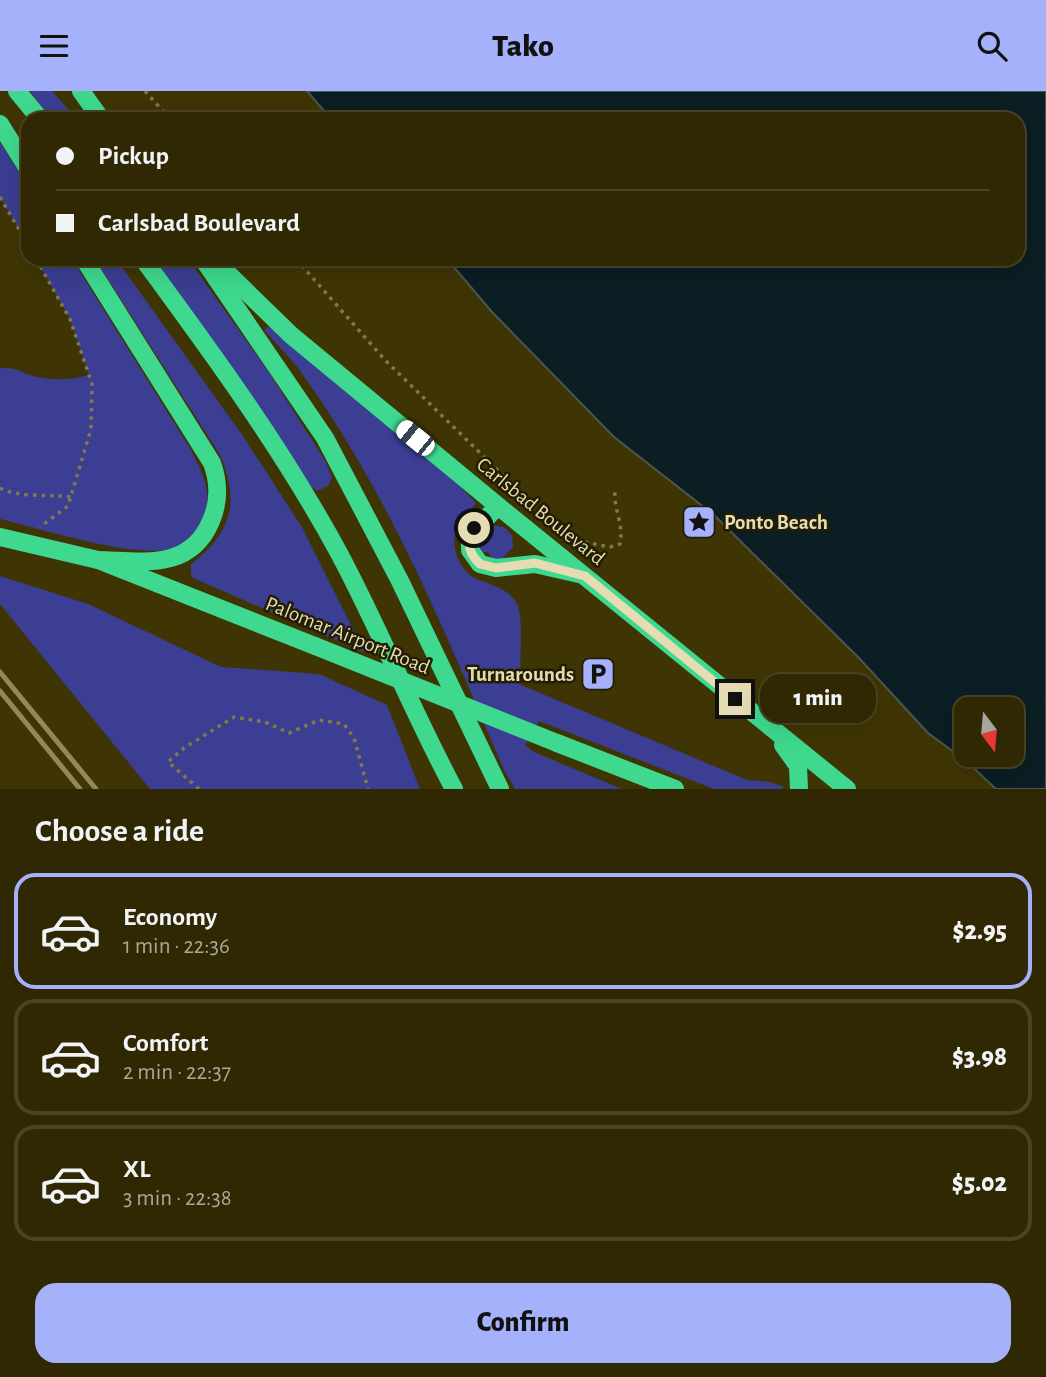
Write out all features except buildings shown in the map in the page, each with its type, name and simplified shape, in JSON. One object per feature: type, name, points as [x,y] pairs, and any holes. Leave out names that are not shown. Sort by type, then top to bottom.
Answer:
[{"type":"main road","points":[[17,91],[34,112]]},
{"type":"main road","points":[[80,91],[96,112]]},
{"type":"main road","points":[[0,124],[21,158]]},
{"type":"main road","points":[[88,266],[212,463],[217,477],[214,514],[205,536],[192,550],[158,561],[98,560]]},
{"type":"main road","points":[[148,266],[227,375],[303,491],[340,554],[454,789]]},
{"type":"main road","points":[[208,266],[325,438],[400,581],[500,789]]},
{"type":"main road","name":"Carlsbad Boulevard","points":[[220,266],[291,335],[847,789]]},
{"type":"main road","points":[[498,506],[470,534],[470,550],[480,564],[496,568],[535,563],[585,576]]},
{"type":"main road","name":"Palomar Airport Road","points":[[0,537],[98,560],[675,789]]},
{"type":"main road","points":[[754,715],[783,744],[798,766],[799,789]]},
{"type":"path","points":[[145,91],[164,112]]},
{"type":"path","points":[[0,197],[2,206],[21,234]]},
{"type":"path","points":[[30,526],[43,527],[68,506],[91,429],[92,384],[70,319],[40,266]]},
{"type":"path","points":[[302,266],[385,360],[577,549]]},
{"type":"path","points":[[0,488],[10,494],[44,493],[71,497]]},
{"type":"path","points":[[568,539],[610,547],[620,544],[620,520],[614,509],[615,492]]},
{"type":"path","points":[[199,789],[168,761],[234,717],[265,722],[289,733],[318,720],[344,724],[354,738],[368,789]]},
{"type":"shaded area","points":[[30,91],[52,91],[71,112],[45,112]]},
{"type":"shaded area","points":[[0,142],[21,176],[21,233],[0,197]]},
{"type":"shaded area","points":[[40,266],[76,266],[196,460],[204,478],[207,506],[189,538],[175,547],[149,551],[129,549],[0,519],[0,368],[15,369],[47,379],[89,375],[70,319]]},
{"type":"shaded area","points":[[99,266],[121,266],[243,436],[303,529],[365,653],[191,577],[191,564],[216,541],[228,515],[230,487],[220,455]]},
{"type":"shaded area","points":[[155,266],[193,266],[268,371],[326,462],[332,478],[328,486],[317,491],[309,484]]},
{"type":"shaded area","points":[[269,326],[456,482],[476,503],[456,531],[455,547],[460,563],[470,575],[505,591],[517,604],[521,621],[521,685],[747,780],[770,782],[784,787],[714,789],[539,721],[525,745],[534,752],[622,789],[515,789],[390,517],[334,421],[299,369],[264,330]]},
{"type":"shaded area","points":[[492,525],[504,527],[512,535],[513,547],[502,559],[492,559],[488,552],[480,552],[480,536]]},
{"type":"shaded area","points":[[0,576],[88,604],[221,667],[319,674],[387,705],[420,789],[150,789],[0,604]]},
{"type":"water","points":[[307,91],[1046,91],[1046,789],[996,789],[972,767],[1024,767],[1024,697],[954,697],[954,752],[928,733],[859,658],[714,515],[614,437],[492,312],[453,266],[1025,266],[1025,112],[325,112]]},
{"type":"railway","points":[[0,672],[96,789]]},
{"type":"railway","points":[[0,691],[80,789]]},
{"type":"place","name":"Ponto Beach","points":[[699,522]]},
{"type":"place","name":"Turnarounds","points":[[598,674]]},
{"type":"route","points":[[474,528],[470,534],[470,550],[473,558],[480,564],[496,568],[535,563],[585,576],[735,699]]}]
